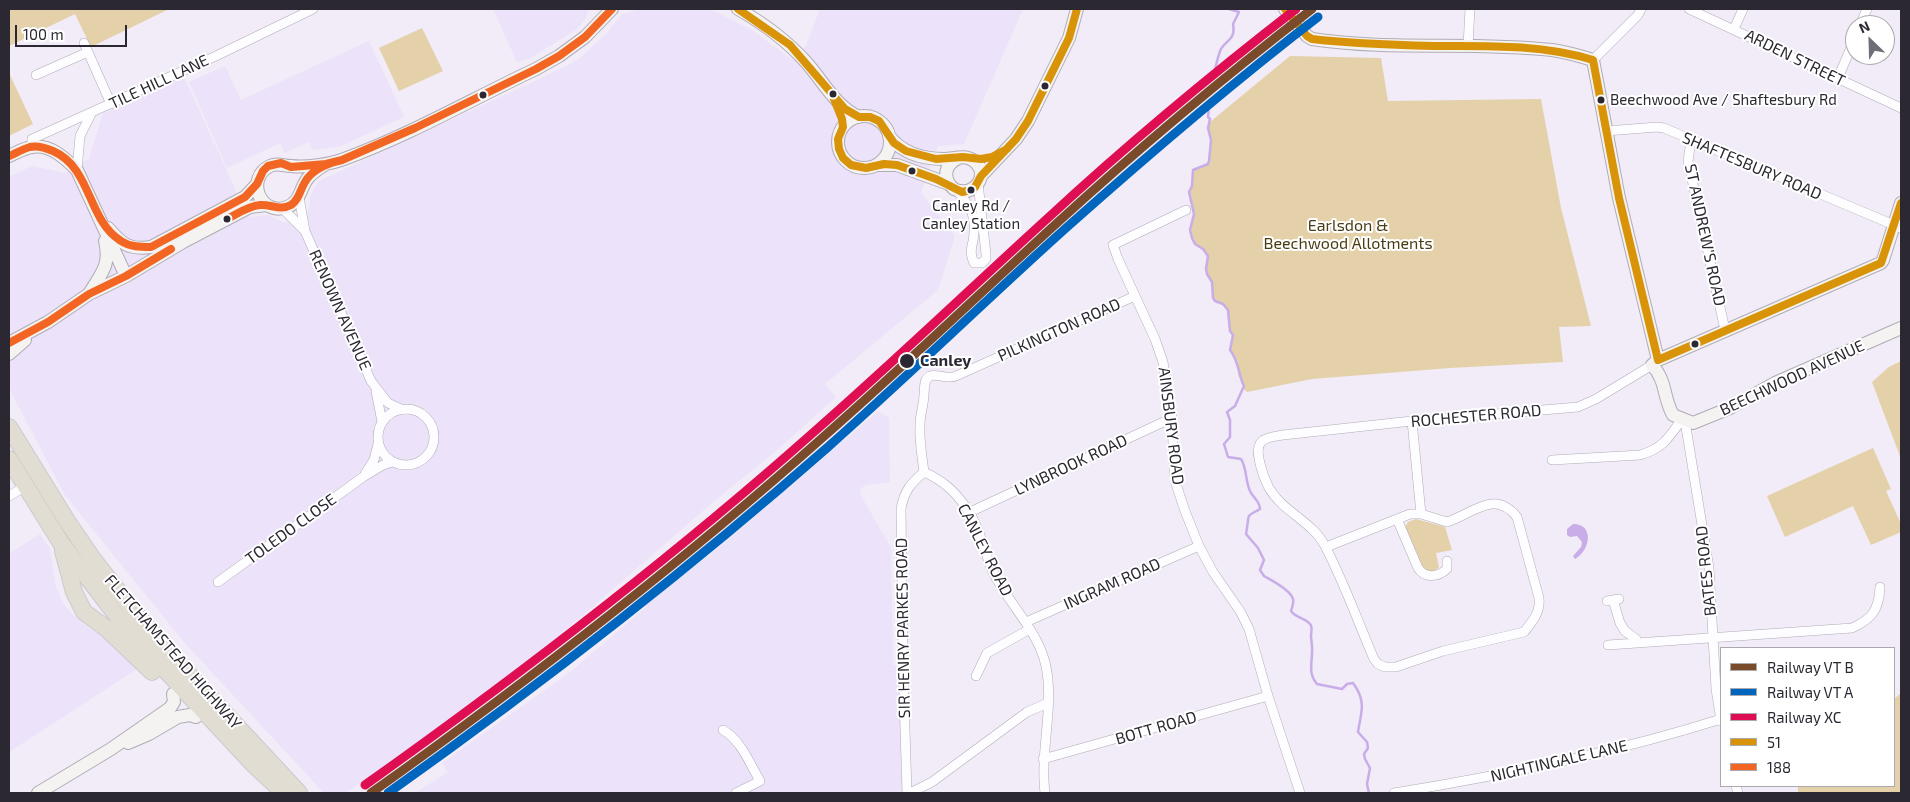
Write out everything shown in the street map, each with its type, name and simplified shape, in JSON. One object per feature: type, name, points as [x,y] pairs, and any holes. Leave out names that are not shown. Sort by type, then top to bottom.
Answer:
[{"type":"highway","name":"FLETCHAMSTEAD HIGHWAY","points":[[9,427],[67,521],[133,610],[178,663],[299,793]]},
{"type":"highway","name":"FLETCHAMSTEAD HIGHWAY","points":[[9,459],[61,543],[117,616],[255,766],[284,793]]},
{"type":"highway","points":[[61,543],[74,592],[84,612],[107,629],[139,658],[174,706],[196,717],[222,742],[255,766]]},
{"type":"street","name":"TILE HILL LANE","points":[[9,156],[111,104],[313,9]]},
{"type":"street","points":[[595,27],[602,9]]},
{"type":"street","points":[[257,184],[260,198],[266,204],[274,208],[282,208],[292,204],[313,172],[326,164],[367,150],[536,69],[573,46],[612,9]]},
{"type":"street","points":[[738,9],[766,27],[790,46],[814,71],[845,109],[859,117]]},
{"type":"street","points":[[1007,149],[992,158],[936,159],[916,155],[900,147],[889,136],[885,128],[878,121],[870,117],[859,117],[850,121],[843,127],[839,135],[838,144],[843,158],[851,165],[860,168],[877,165],[897,165],[966,192],[971,190],[1007,149],[1023,130],[1069,38],[1077,9]]},
{"type":"street","points":[[1468,46],[1470,9]]},
{"type":"street","points":[[1593,60],[1638,15],[1641,9]]},
{"type":"street","name":"ARDEN STREET","points":[[1689,9],[1901,108]]},
{"type":"street","points":[[1734,29],[1743,9]]},
{"type":"street","points":[[1287,10],[1307,36],[1323,40],[1379,45],[1468,46],[1554,50],[1593,60]]},
{"type":"street","points":[[84,42],[111,104]]},
{"type":"street","points":[[36,74],[49,73],[88,52]]},
{"type":"street","points":[[1552,460],[1640,455],[1652,452],[1667,441],[1684,420],[1673,415],[1670,411],[1664,383],[1655,362],[1606,131],[1593,60]]},
{"type":"street","points":[[1838,78],[1845,62]]},
{"type":"street","points":[[832,94],[840,112],[843,127]]},
{"type":"street","points":[[77,170],[80,136],[91,114]]},
{"type":"street","name":"SHAFTESBURY ROAD","points":[[1606,131],[1661,127],[1898,227]]},
{"type":"street","points":[[877,165],[887,154],[889,136]]},
{"type":"street","name":"ST ANDREW'S ROAD","points":[[1691,140],[1688,161],[1726,330]]},
{"type":"street","points":[[9,161],[32,143],[65,157],[77,170],[126,276]]},
{"type":"street","points":[[965,158],[977,164],[980,180],[982,225],[986,254],[986,259],[982,263],[974,263],[972,259],[970,249],[974,222],[968,203],[946,179],[947,169],[952,162],[965,158]]},
{"type":"street","points":[[100,219],[122,243],[138,249],[151,247],[245,196],[257,184],[263,170],[268,166],[281,163],[291,166],[326,164]]},
{"type":"street","points":[[291,166],[299,176],[300,193]]},
{"type":"street","name":"RENOWN AVENUE","points":[[300,193],[305,231],[375,388],[382,422]]},
{"type":"street","name":"ROCHESTER ROAD","points":[[1421,514],[1447,522],[1488,504],[1500,503],[1508,508],[1517,517],[1519,522],[1540,605],[1531,623],[1521,633],[1443,650],[1396,667],[1384,666],[1378,664],[1374,659],[1326,546],[1315,532],[1278,499],[1269,488],[1260,464],[1257,451],[1258,445],[1269,438],[1283,435],[1412,421],[1578,407],[1596,399],[1655,362],[1881,263],[1898,227],[1901,202]]},
{"type":"street","points":[[9,354],[48,322],[89,294],[126,276],[183,242],[240,212],[250,207],[266,204]]},
{"type":"street","name":"RENOWN AVENUE","points":[[282,208],[305,231]]},
{"type":"street","name":"AINSBURY ROAD","points":[[1186,210],[1115,242],[1113,245],[1134,296],[1155,338],[1163,362],[1172,418],[1173,462],[1176,484],[1199,546],[1213,572],[1245,620],[1300,793]]},
{"type":"street","points":[[89,294],[106,267],[108,254],[100,219]]},
{"type":"street","name":"PILKINGTON ROAD","points":[[924,472],[919,433],[925,392],[924,386],[928,377],[933,375],[946,378],[956,376],[1134,296]]},
{"type":"street","points":[[9,343],[48,322]]},
{"type":"street","name":"BEECHWOOD AVENUE","points":[[1684,420],[1901,328]]},
{"type":"street","name":"RENOWN AVENUE","points":[[375,388],[388,403],[403,410]]},
{"type":"street","points":[[403,410],[412,410],[426,418],[431,425],[434,440],[430,452],[420,462],[405,465],[392,462],[381,451],[378,444],[382,422],[388,416],[403,410]]},
{"type":"street","name":"LYNBROOK ROAD","points":[[970,512],[1172,418]]},
{"type":"street","name":"BATES ROAD","points":[[1684,420],[1709,568],[1716,689],[1720,714]]},
{"type":"street","points":[[1326,546],[1410,514],[1421,514],[1412,421]]},
{"type":"street","name":"TOLEDO CLOSE","points":[[363,477],[374,460],[378,444]]},
{"type":"street","name":"TOLEDO CLOSE","points":[[218,582],[363,477],[392,462]]},
{"type":"street","name":"CANLEY ROAD","points":[[924,472],[946,484],[970,512],[993,571],[1028,626],[1042,653],[1049,685],[1042,773],[1045,793]]},
{"type":"street","name":"SIR HENRY PARKES ROAD","points":[[908,793],[903,665],[901,508],[908,486],[924,472]]},
{"type":"street","points":[[9,496],[26,486]]},
{"type":"street","points":[[1398,519],[1418,568],[1424,574],[1431,576],[1441,573],[1447,569],[1447,561]]},
{"type":"street","name":"INGRAM ROAD","points":[[976,676],[987,654],[1028,626],[1199,546]]},
{"type":"street","points":[[1608,645],[1852,628],[1864,623],[1873,615],[1880,598],[1880,587]]},
{"type":"street","points":[[1613,600],[1620,623],[1625,631],[1636,638],[1637,642]]},
{"type":"street","name":"BOTT ROAD","points":[[1043,759],[1268,696]]},
{"type":"street","points":[[908,793],[932,782],[1027,712],[1048,703]]},
{"type":"street","points":[[38,793],[111,749],[174,706],[196,717]]},
{"type":"street","name":"NIGHTINGALE LANE","points":[[1394,793],[1541,767],[1720,720]]},
{"type":"street","points":[[723,730],[730,734],[737,742],[760,781],[736,793]]},
{"type":"shaded area","points":[[493,9],[589,9],[585,19],[577,29],[529,59],[517,62]]},
{"type":"shaded area","points":[[642,9],[710,9],[752,30],[791,59],[806,46],[820,9],[1023,9],[964,144],[938,146],[921,193],[955,236],[938,290],[825,384],[836,397],[776,451],[713,502],[490,696],[345,793],[324,793],[183,641],[65,495],[9,388],[9,177],[32,166],[65,173],[89,159],[103,113],[183,75],[248,217],[269,215],[284,223],[308,212],[311,194],[319,181],[563,68],[580,58],[607,33],[622,14]]},
{"type":"shaded area","points":[[369,41],[404,117],[341,146],[313,150],[308,142],[285,153],[280,143],[227,168],[189,82],[225,66],[241,100]]},
{"type":"shaded area","points":[[878,411],[889,418],[890,482],[866,485],[861,488],[860,494],[891,548],[893,665],[903,665],[907,793],[415,793],[448,772],[442,763],[569,673],[645,608],[644,605],[717,549]]},
{"type":"shaded area","points":[[1573,524],[1585,528],[1588,538],[1584,550],[1575,559],[1573,556],[1581,547],[1582,542],[1577,536],[1570,537],[1567,535],[1567,529]]},
{"type":"shaded area","points":[[40,534],[50,548],[55,584],[62,602],[73,615],[89,628],[106,638],[137,669],[9,752],[9,554]]},
{"type":"green space","points":[[9,9],[169,9],[91,47],[75,14],[9,46]]},
{"type":"green space","points":[[422,28],[443,71],[399,91],[379,48]]},
{"type":"green space","name":"Earlsdon & Beechwood Allotments","points":[[1290,56],[1381,58],[1388,101],[1541,99],[1561,208],[1591,326],[1559,327],[1563,362],[1450,368],[1312,379],[1247,392],[1244,389],[1238,374],[1238,362],[1230,350],[1233,336],[1230,331],[1228,310],[1223,304],[1215,301],[1213,298],[1212,282],[1206,269],[1208,255],[1197,245],[1192,237],[1193,210],[1189,192],[1192,186],[1193,170],[1205,166],[1209,161],[1211,140],[1208,128],[1210,122]]},
{"type":"green space","points":[[9,73],[33,124],[9,136]]},
{"type":"green space","points":[[1901,361],[1901,459],[1872,382],[1889,367]]},
{"type":"green space","points":[[1873,448],[1891,489],[1886,491],[1901,524],[1901,532],[1871,545],[1853,506],[1785,537],[1767,496]]},
{"type":"green space","points":[[1416,519],[1445,527],[1452,550],[1436,553],[1439,567],[1433,572],[1424,571],[1404,529],[1408,522]]},
{"type":"green space","points":[[1901,693],[1901,793],[1798,793],[1798,787],[1895,787],[1895,698]]},
{"type":"waterway","points":[[1215,69],[1221,49],[1232,37],[1233,24],[1239,12],[1229,9]]},
{"type":"waterway","points":[[1209,107],[1208,117],[1210,119],[1208,128],[1211,140],[1209,161],[1208,164],[1193,170],[1192,186],[1189,192],[1194,214],[1190,230],[1195,244],[1203,249],[1208,256],[1206,269],[1212,282],[1213,298],[1215,301],[1223,304],[1228,310],[1230,331],[1233,335],[1230,350],[1244,386],[1235,406],[1227,412],[1230,420],[1230,437],[1224,444],[1228,457],[1241,459],[1250,491],[1260,506],[1260,509],[1249,516],[1246,534],[1258,548],[1264,560],[1260,570],[1264,576],[1289,592],[1293,600],[1291,611],[1311,625],[1311,671],[1314,680],[1317,684],[1342,689],[1347,684],[1353,683],[1360,696],[1362,707],[1358,732],[1367,742],[1368,748],[1364,754],[1370,768],[1367,784],[1369,793]]},
{"type":"transit line","name":"188","points":[[9,156],[36,146],[53,151],[66,159],[83,181],[95,208],[110,232],[128,244],[139,247],[151,247],[245,197],[257,184],[263,171],[268,166],[281,163],[291,167],[326,164],[342,160],[415,128],[536,69],[559,56],[585,37],[612,9]]},
{"type":"transit line","name":"51","points":[[738,9],[790,45],[845,109],[859,117],[870,117],[879,121],[894,143],[906,151],[936,159],[963,157],[981,159],[992,157],[1007,149]]},
{"type":"transit line","name":"51","points":[[832,94],[842,119],[843,127],[838,139],[839,149],[843,158],[851,165],[866,168],[884,164],[897,165],[936,179],[962,192],[971,190],[975,187],[981,176],[1016,139],[1028,121],[1069,38],[1077,9]]},
{"type":"transit line","name":"51","points":[[1285,9],[1307,36],[1312,39],[1388,45],[1514,47],[1554,51],[1593,60],[1619,198],[1658,360],[1881,263],[1901,203]]},
{"type":"transit line","points":[[371,793],[487,709],[657,578],[851,413],[1119,167],[1214,87],[1312,9]]},
{"type":"transit line","points":[[388,793],[501,711],[722,538],[888,393],[1066,228],[1222,94],[1318,17]]},
{"type":"transit line","name":"188","points":[[227,219],[256,206],[287,207],[291,205],[311,175],[322,167],[334,162]]},
{"type":"transit line","name":"188","points":[[9,343],[48,322],[89,294],[126,276],[171,249]]},
{"type":"rail line","name":"XC","points":[[365,785],[481,701],[651,570],[845,405],[1109,163],[1201,85],[1296,9]]},
{"type":"place","name":"Beechwood Ave / Shaftesbury Rd","points":[[1601,100]]},
{"type":"place","name":"Canley Rd / Canley Station","points":[[971,190]]},
{"type":"place","name":"Canley","points":[[907,361]]}]
